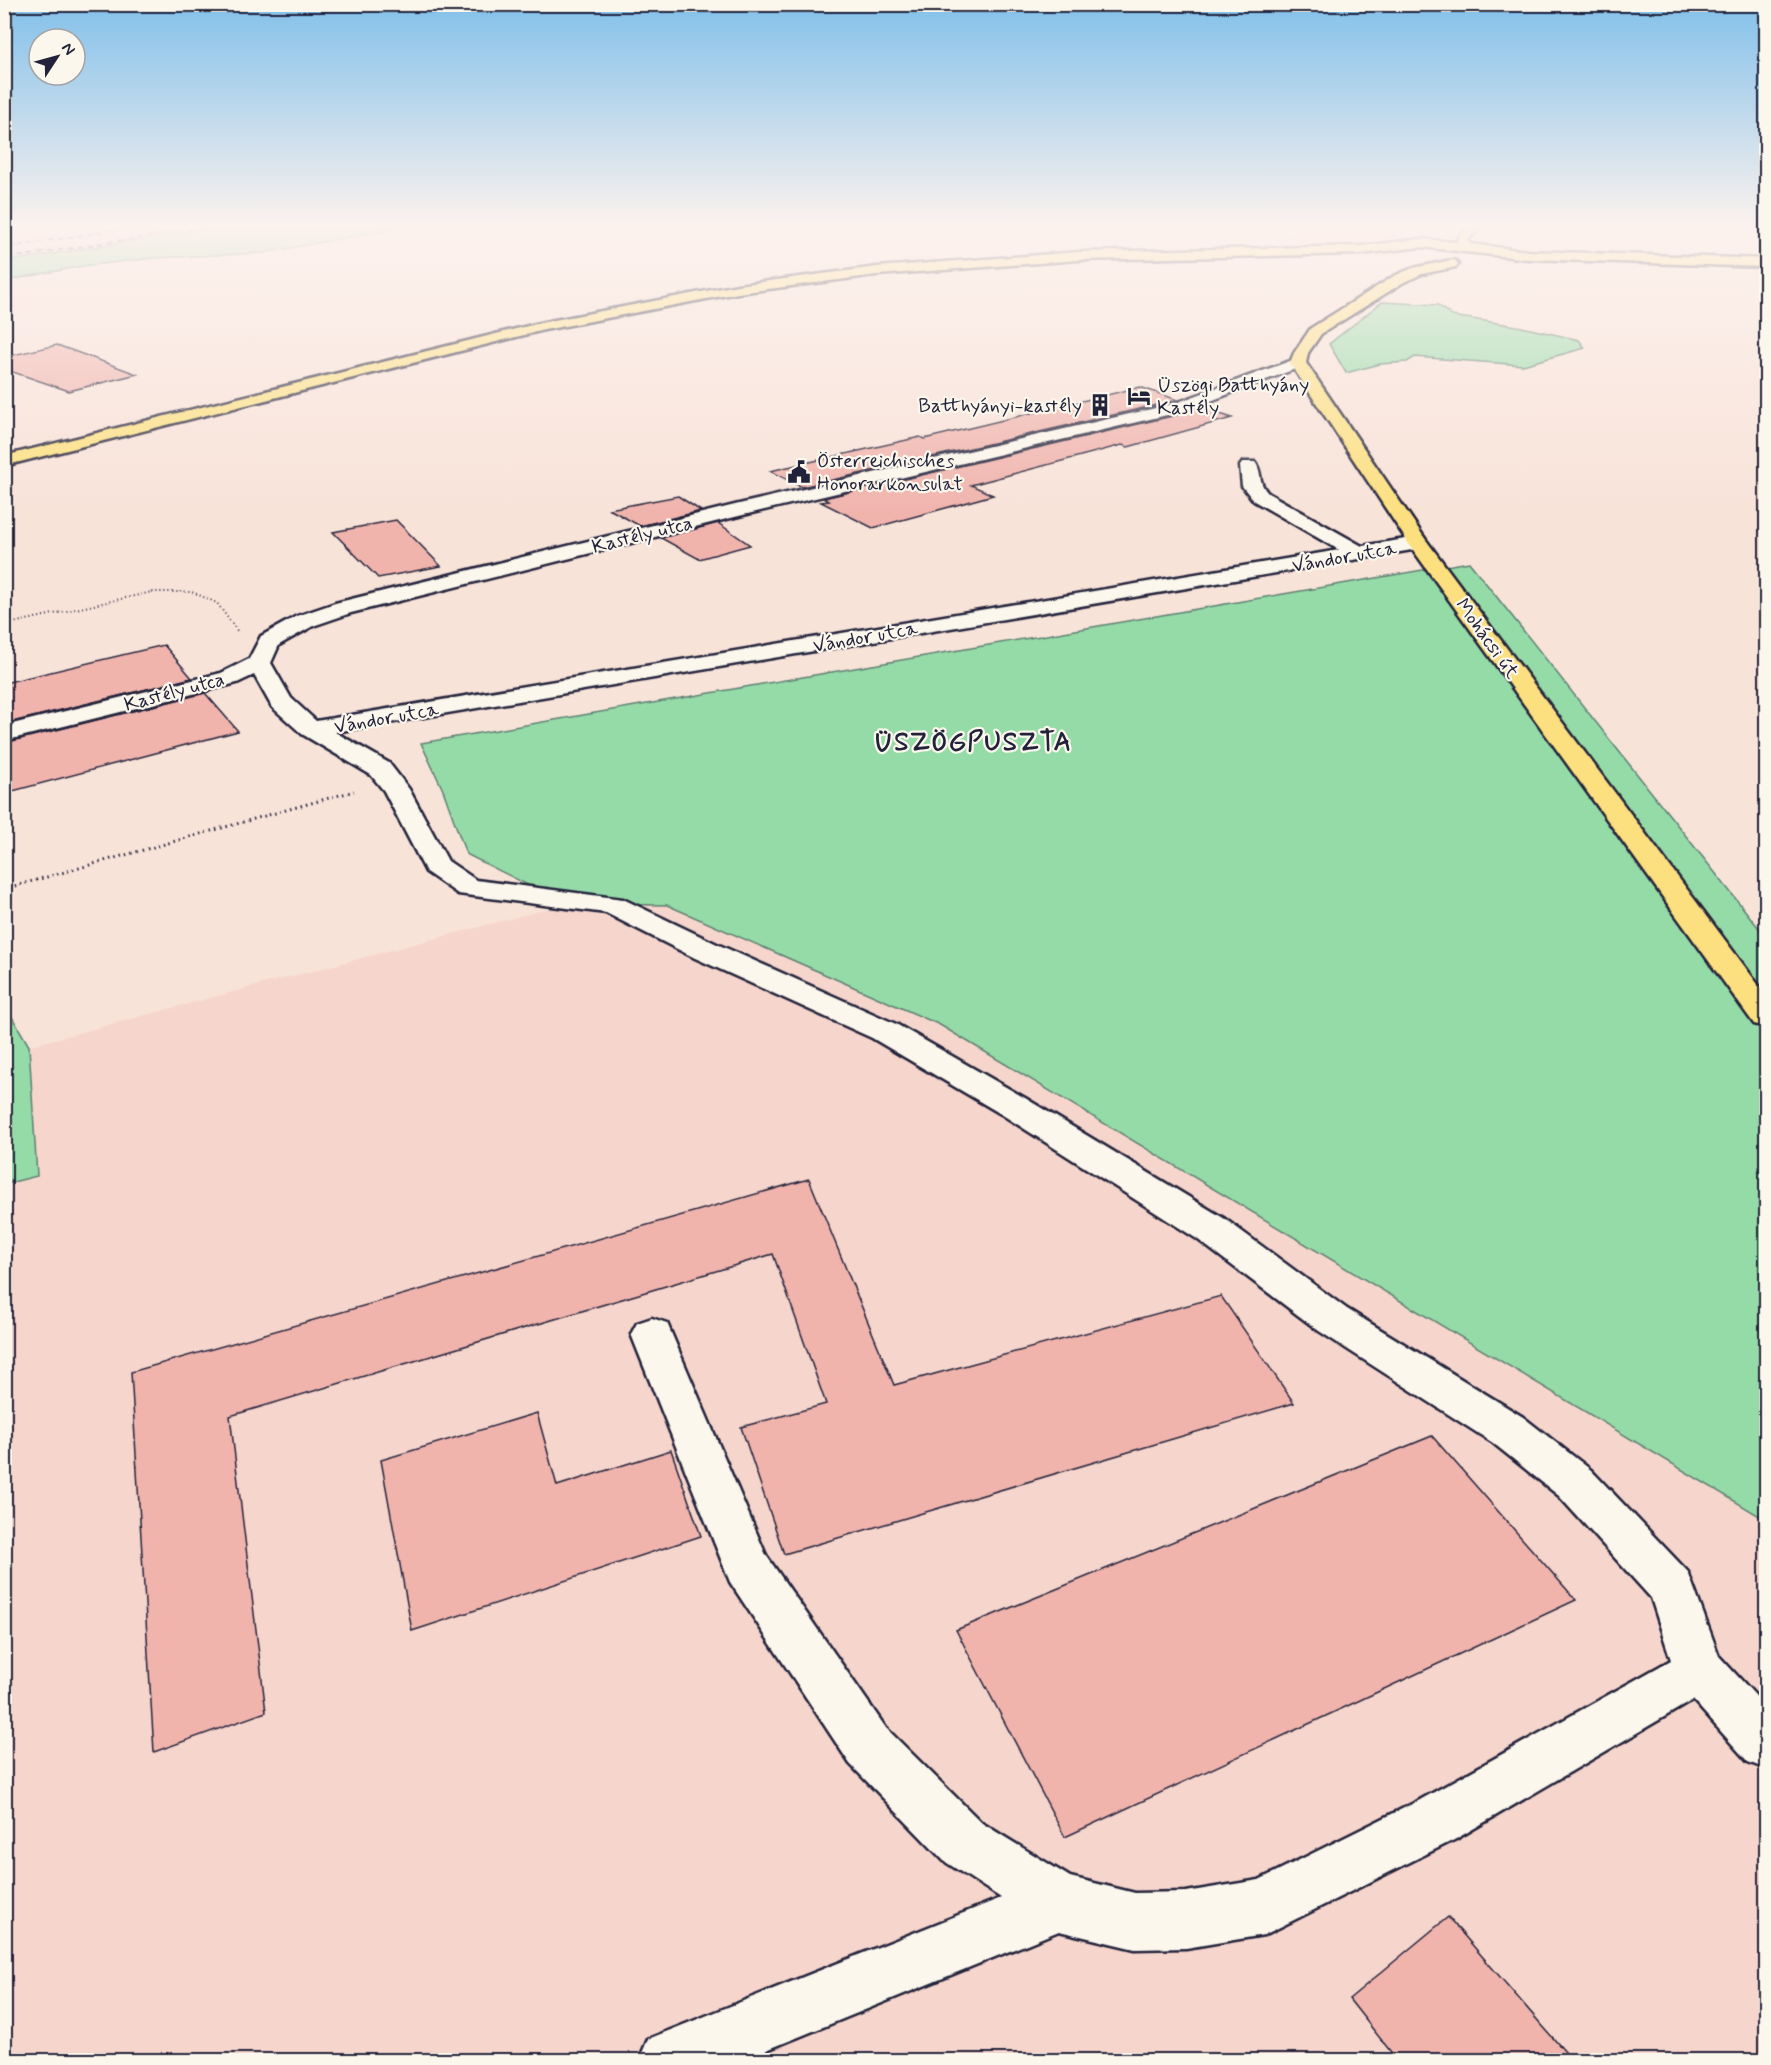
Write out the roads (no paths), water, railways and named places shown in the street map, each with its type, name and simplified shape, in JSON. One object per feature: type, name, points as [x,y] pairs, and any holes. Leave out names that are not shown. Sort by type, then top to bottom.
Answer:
[{"type":"main road","points":[[4,461],[503,335],[575,319]]},
{"type":"main road","points":[[1298,363],[1301,353],[1316,332],[1336,319]]},
{"type":"main road","name":"Mohácsi út","points":[[1298,363],[1418,543],[1767,1017]]},
{"type":"street","name":"Kastély utca","points":[[4,734],[229,678],[259,663],[269,641],[304,621],[343,608],[739,510],[1178,408],[1298,363]]},
{"type":"street","points":[[1249,465],[1251,486],[1261,497],[1359,553]]},
{"type":"street","name":"Vándor utca","points":[[311,729],[1418,543]]},
{"type":"street","points":[[259,663],[281,702],[311,729],[380,769],[390,781],[436,866],[468,888],[613,904],[706,951],[884,1031],[1013,1106],[1212,1229],[1333,1320],[1508,1430],[1575,1483],[1671,1587],[1699,1670],[1767,1744]]},
{"type":"street","points":[[652,1334],[747,1567],[868,1746],[963,1842],[1059,1903],[1136,1921],[1186,1920],[1264,1907],[1437,1820],[1699,1670]]},
{"type":"street","points":[[669,2061],[1059,1903]]},
{"type":"place","name":"Üszögi Batthyány Kastély","points":[[1139,396]]},
{"type":"place","name":"Batthyányi-kastély","points":[[1100,405]]},
{"type":"place","name":"Österreichisches Honorarkonsulat","points":[[799,472]]},
{"type":"district","name":"ÜSZÖGPUSZTA","points":[[973,741]]}]
